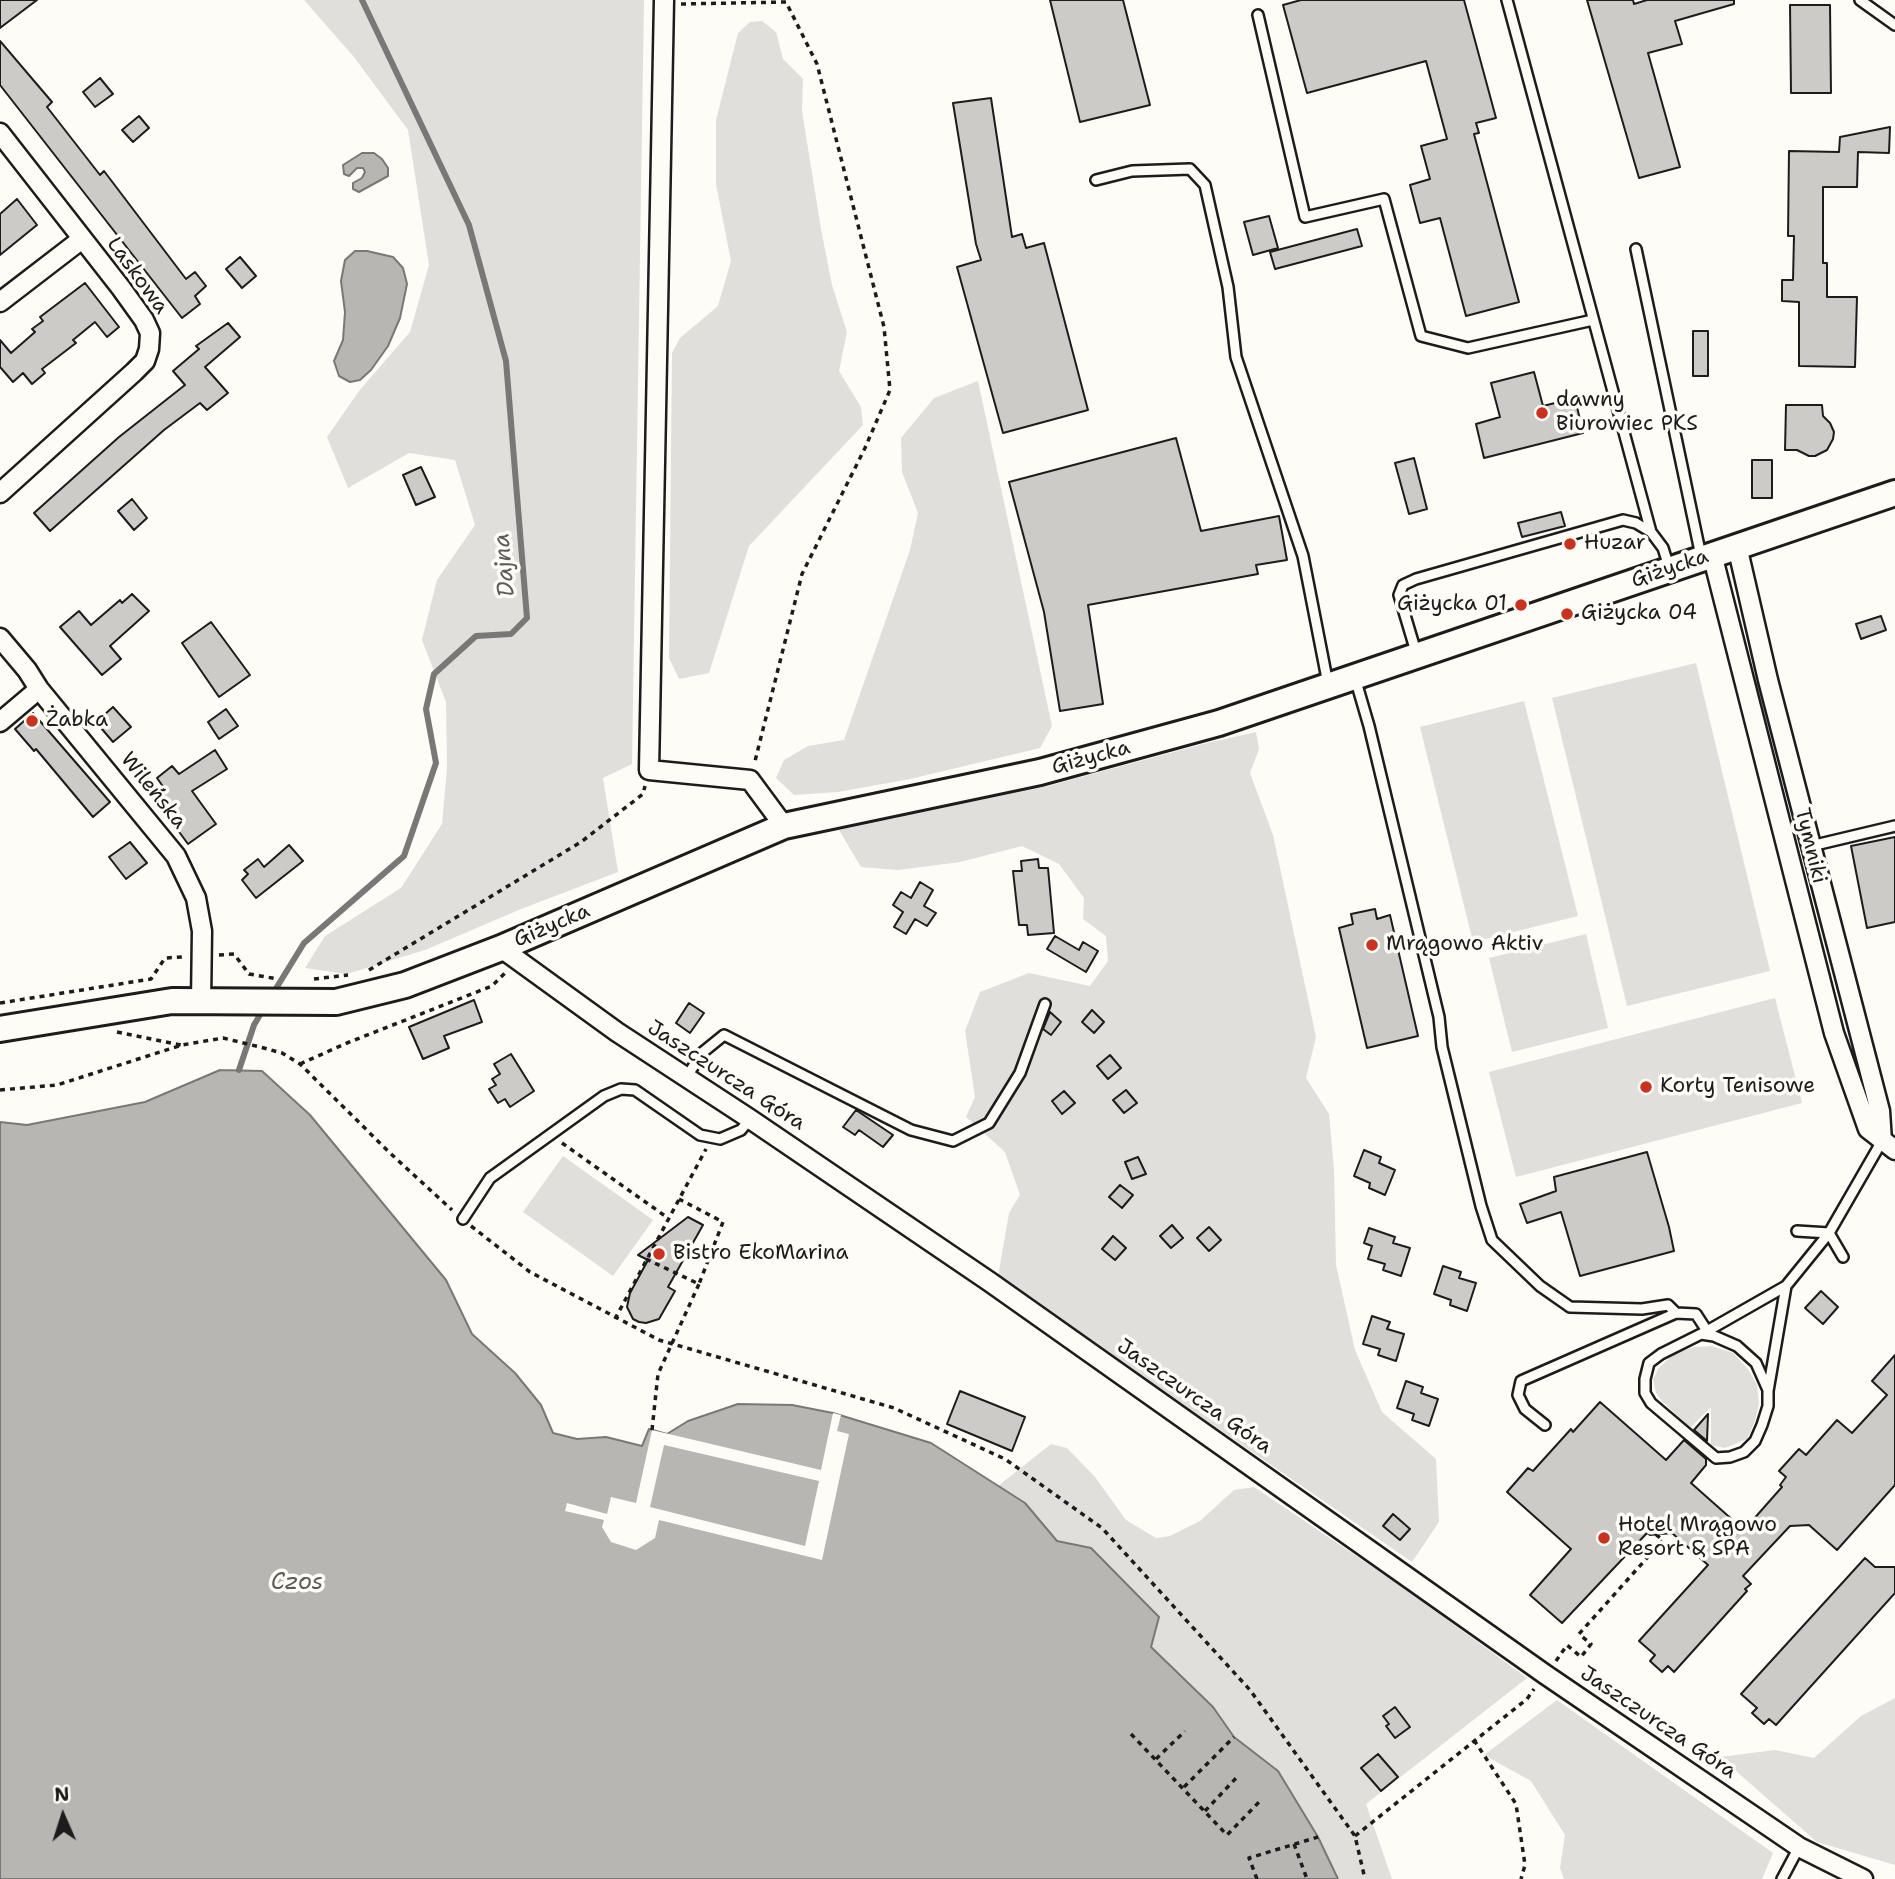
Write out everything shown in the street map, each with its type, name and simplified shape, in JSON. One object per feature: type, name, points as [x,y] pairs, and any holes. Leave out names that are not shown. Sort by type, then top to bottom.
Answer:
[{"type":"street","points":[[664,2],[649,770],[750,780],[785,826]]},
{"type":"street","name":"Laskowa","points":[[0,133],[144,320],[150,333],[145,361],[0,494]]},
{"type":"street","points":[[0,302],[82,239]]},
{"type":"street","name":"Giżycka","points":[[201,1002],[336,1003],[505,959],[785,826],[1040,772],[1219,723],[1895,493]]},
{"type":"street","name":"Tymniki","points":[[1737,546],[1889,1146]]},
{"type":"street","name":"Tymniki","points":[[1707,556],[1834,1033],[1868,1129],[1889,1146]]},
{"type":"street","name":"Wileńska","points":[[0,638],[176,856],[196,898],[202,931],[201,1002]]},
{"type":"street","points":[[0,722],[39,689]]},
{"type":"street","name":"Jaszczurcza Góra","points":[[505,959],[687,1076],[1046,1321],[1546,1675],[1799,1847],[1863,1879]]},
{"type":"street","points":[[0,1029],[172,1001],[201,1002]]},
{"type":"lane","points":[[1507,0],[1651,532],[1663,548],[1670,569]]},
{"type":"lane","points":[[1860,0],[1895,25]]},
{"type":"lane","points":[[1258,15],[1305,217],[1384,199],[1421,336],[1468,348],[1593,320]]},
{"type":"lane","points":[[1096,180],[1132,171],[1190,169],[1205,185],[1228,286],[1236,358],[1303,556],[1328,685]]},
{"type":"lane","points":[[1636,249],[1707,556]]},
{"type":"lane","points":[[1417,655],[1399,595],[1404,585],[1416,579],[1623,520],[1636,523],[1651,532]]},
{"type":"lane","points":[[1354,676],[1369,726],[1439,1017],[1442,1047],[1480,1206],[1492,1240],[1540,1286],[1570,1307],[1642,1309],[1668,1305],[1676,1312]]},
{"type":"lane","points":[[1811,846],[1895,826]]},
{"type":"lane","points":[[687,1076],[703,1052],[724,1035],[911,1130],[953,1141],[989,1123],[1020,1073],[1045,1004]]},
{"type":"lane","points":[[463,1219],[490,1178],[604,1096],[621,1089],[635,1090],[700,1135],[720,1139],[741,1130],[750,1119]]},
{"type":"lane","points":[[1786,1286],[1768,1391],[1768,1406],[1755,1441],[1744,1452],[1716,1458],[1651,1403],[1645,1393],[1644,1379],[1650,1363],[1661,1354],[1786,1286],[1829,1233],[1889,1146]]},
{"type":"lane","points":[[1797,1231],[1829,1233]]},
{"type":"lane","points":[[1829,1233],[1843,1257]]},
{"type":"lane","points":[[1545,1425],[1525,1409],[1518,1395],[1521,1381],[1676,1312],[1696,1314],[1704,1332],[1737,1346],[1755,1363],[1768,1391]]},
{"type":"lane","points":[[1782,1879],[1799,1847]]},
{"type":"path","points":[[664,2],[786,2],[817,64],[884,327],[890,390],[865,448],[802,574],[750,780]]},
{"type":"path","points":[[363,974],[581,842],[643,794],[649,770]]},
{"type":"path","points":[[0,1003],[151,979],[165,958],[234,954],[248,974],[281,979]]},
{"type":"path","points":[[0,1090],[57,1085],[182,1045],[223,1038],[282,1053],[300,1064],[492,986],[505,959]]},
{"type":"path","points":[[303,979],[351,975]]},
{"type":"path","points":[[93,1015],[98,1029],[182,1045]]},
{"type":"path","points":[[550,1134],[668,1218]]},
{"type":"path","points":[[615,1319],[712,1137]]},
{"type":"path","points":[[652,1430],[658,1374],[699,1284],[723,1222],[679,1199]]},
{"type":"path","points":[[646,1259],[699,1284]]},
{"type":"path","points":[[671,1344],[894,1408],[1005,1459],[1102,1528],[1250,1690],[1355,1836],[1364,1879]]},
{"type":"path","points":[[1559,1657],[1567,1645],[1581,1657],[1591,1644],[1578,1634],[1663,1540],[1654,1533]]},
{"type":"path","points":[[1355,1836],[1527,1699]]},
{"type":"path","points":[[1156,1759],[1185,1731]]},
{"type":"path","points":[[1131,1734],[1227,1835],[1262,1799]]},
{"type":"path","points":[[1184,1787],[1234,1737]]},
{"type":"path","points":[[1474,1740],[1516,1804],[1525,1865],[1521,1879]]},
{"type":"path","points":[[1205,1811],[1239,1776]]},
{"type":"path","points":[[1257,1879],[1249,1858],[1318,1837]]},
{"type":"path","points":[[1294,1844],[1307,1879]]},
{"type":"shaded area","points":[[304,0],[644,0],[632,764],[603,778],[618,872],[425,950],[347,974],[305,968],[325,936],[401,888],[442,824],[447,768],[446,702],[422,640],[437,580],[475,525],[455,460],[409,453],[348,488],[327,437],[359,391],[410,332],[429,265],[408,130],[354,57]]},
{"type":"shaded area","points":[[762,21],[776,32],[783,59],[803,79],[802,111],[821,229],[832,285],[847,332],[839,371],[861,407],[863,425],[749,546],[709,673],[679,679],[669,658],[672,353],[680,338],[718,306],[731,261],[716,184],[716,120],[738,33],[750,22]]},
{"type":"shaded area","points":[[978,381],[1052,726],[1040,748],[910,779],[838,792],[794,795],[776,778],[784,760],[808,746],[844,740],[910,550],[918,513],[902,472],[901,438],[934,398]]},
{"type":"shaded area","points":[[1696,663],[1770,971],[1627,1006],[1552,698]]},
{"type":"shaded area","points":[[1524,701],[1578,916],[1473,942],[1420,727]]},
{"type":"shaded area","points":[[1256,732],[1259,749],[1250,773],[1273,835],[1316,1037],[1306,1078],[1329,1114],[1334,1169],[1336,1265],[1355,1350],[1382,1412],[1436,1459],[1439,1522],[1412,1562],[998,1277],[1009,1213],[1020,1195],[1005,1152],[966,1117],[975,1097],[965,1031],[980,992],[1029,973],[1090,986],[1108,961],[1106,936],[1083,919],[1084,898],[1059,864],[1022,846],[960,862],[898,870],[861,867],[839,830],[1048,786]]},
{"type":"shaded area","points":[[1586,934],[1608,1028],[1512,1052],[1489,958]]},
{"type":"shaded area","name":"Korty Tenisowe","points":[[1775,998],[1802,1103],[1516,1177],[1489,1072]]},
{"type":"shaded area","points":[[563,1156],[653,1220],[613,1276],[523,1212]]},
{"type":"shaded area","points":[[1712,1346],[1733,1353],[1748,1369],[1757,1385],[1759,1403],[1747,1439],[1725,1448],[1711,1445],[1711,1407],[1690,1428],[1662,1401],[1656,1393],[1653,1380],[1658,1369],[1673,1354],[1694,1347]]},
{"type":"shaded area","points":[[1051,1444],[1067,1448],[1095,1477],[1126,1520],[1156,1538],[1170,1536],[1200,1521],[1234,1490],[1254,1487],[1407,1590],[1527,1678],[1366,1804],[1392,1879],[1338,1879],[1278,1771],[1234,1737],[1213,1707],[1151,1647],[1091,1548],[1057,1541],[1025,1503],[998,1486]]},
{"type":"shaded area","points":[[1895,1698],[1895,1865],[1817,1842],[1720,1757],[1775,1750],[1814,1758],[1861,1716]]},
{"type":"shaded area","points":[[1557,1700],[1773,1853],[1762,1879],[1564,1879],[1560,1868],[1565,1835],[1531,1781],[1484,1755]]},
{"type":"water","points":[[362,153],[374,153],[382,159],[388,168],[388,176],[359,192],[353,189],[353,183],[362,178],[365,172],[363,168],[357,168],[349,176],[344,174],[343,165]]},
{"type":"water","points":[[355,251],[393,257],[403,268],[407,284],[400,318],[388,346],[371,370],[360,380],[350,382],[339,376],[334,361],[343,340],[345,312],[341,281],[345,260]]},
{"type":"water","name":"Czos","points":[[220,1070],[262,1071],[310,1115],[446,1280],[472,1334],[515,1373],[541,1405],[553,1433],[577,1439],[606,1437],[642,1446],[649,1429],[667,1434],[688,1421],[738,1404],[792,1405],[833,1413],[931,1443],[1025,1503],[1057,1541],[1091,1548],[1159,1617],[1151,1647],[1213,1707],[1234,1737],[1278,1771],[1318,1837],[1338,1879],[0,1879],[0,1122],[27,1125],[145,1102]]},
{"type":"pier","points":[[833,1413],[841,1415],[837,1431],[849,1434],[822,1560],[659,1520],[655,1538],[636,1550],[611,1542],[602,1527],[604,1520],[565,1511],[567,1503],[607,1514],[611,1497],[636,1503],[652,1430],[821,1470]],"holes":[[[664,1445],[819,1481],[805,1546],[650,1507]]]},
{"type":"building","points":[[0,0],[37,0],[0,28]]},
{"type":"building","points":[[1050,0],[1123,0],[1150,105],[1080,122]]},
{"type":"building","points":[[1301,0],[1464,0],[1496,118],[1476,123],[1479,133],[1474,134],[1519,302],[1466,316],[1440,218],[1420,223],[1410,185],[1430,179],[1421,146],[1447,139],[1426,61],[1307,93],[1283,5]]},
{"type":"building","points":[[1587,0],[1633,0],[1634,4],[1647,0],[1734,0],[1734,4],[1675,21],[1682,44],[1648,53],[1680,167],[1639,178]]},
{"type":"building","points":[[1790,5],[1830,5],[1831,93],[1791,93]]},
{"type":"building","points":[[0,41],[52,102],[47,107],[100,175],[104,171],[186,279],[195,272],[206,286],[195,296],[200,304],[182,318],[0,85]]},
{"type":"building","points":[[100,78],[113,94],[95,107],[83,92]]},
{"type":"building","points":[[991,98],[1012,237],[1022,234],[1026,248],[1044,243],[1088,410],[1003,433],[957,267],[981,260],[976,244],[953,103]]},
{"type":"building","points":[[139,116],[149,128],[133,142],[122,130]]},
{"type":"building","points":[[1890,127],[1889,153],[1858,152],[1857,187],[1823,187],[1823,263],[1827,263],[1827,297],[1857,297],[1855,367],[1799,366],[1799,302],[1782,301],[1782,280],[1793,280],[1794,236],[1788,236],[1789,151],[1839,152],[1840,137]]},
{"type":"building","points":[[17,199],[37,225],[0,255],[0,214]]},
{"type":"building","points":[[1269,216],[1278,248],[1253,255],[1244,222]]},
{"type":"building","points":[[1357,229],[1362,246],[1275,269],[1270,252]]},
{"type":"building","points":[[240,257],[256,276],[242,288],[226,269]]},
{"type":"building","points":[[85,283],[119,327],[107,337],[95,322],[73,340],[76,343],[42,369],[45,373],[32,384],[23,373],[13,382],[0,367],[0,340],[11,353],[35,332],[32,329],[43,321],[40,317]]},
{"type":"building","points":[[228,323],[240,337],[205,367],[228,393],[207,410],[200,403],[164,430],[50,531],[34,513],[119,437],[185,385],[173,371],[199,349],[196,346]]},
{"type":"building","points":[[1693,331],[1708,331],[1708,376],[1693,376]]},
{"type":"building","name":"dawny Biurowiec PKS","points":[[1534,372],[1543,406],[1575,398],[1583,433],[1484,458],[1476,424],[1500,417],[1491,383]]},
{"type":"building","points":[[1786,405],[1822,405],[1823,416],[1834,432],[1827,450],[1809,456],[1797,450],[1785,450]]},
{"type":"building","points":[[1176,438],[1201,531],[1279,516],[1287,560],[1256,565],[1258,574],[1088,605],[1103,704],[1060,711],[1044,612],[1009,482]]},
{"type":"building","points":[[1414,458],[1427,509],[1409,514],[1395,463]]},
{"type":"building","points":[[1752,460],[1772,460],[1772,498],[1752,498]]},
{"type":"building","points":[[421,467],[435,497],[416,505],[403,475]]},
{"type":"building","points":[[132,499],[147,518],[134,530],[118,511]]},
{"type":"building","points":[[1561,512],[1565,526],[1522,537],[1518,523]]},
{"type":"building","points":[[132,594],[149,611],[110,646],[121,659],[102,675],[60,627],[79,611],[91,625],[120,600],[122,603]]},
{"type":"building","points":[[1881,616],[1886,630],[1861,639],[1856,624]]},
{"type":"building","points":[[211,622],[250,675],[219,697],[182,643]]},
{"type":"building","points":[[113,707],[131,727],[113,742],[96,722]]},
{"type":"building","points":[[226,709],[238,726],[219,739],[208,722]]},
{"type":"building","points":[[33,713],[110,802],[93,817],[36,749],[34,751],[15,729]]},
{"type":"building","points":[[215,750],[227,769],[192,791],[216,824],[188,844],[177,829],[182,826],[157,792],[164,788],[157,778],[172,766],[179,774]]},
{"type":"building","points":[[1895,837],[1895,922],[1867,928],[1851,846]]},
{"type":"building","points":[[130,842],[147,863],[126,879],[109,857]]},
{"type":"building","points":[[289,845],[303,861],[256,898],[242,880],[248,874],[244,870],[258,859],[264,867]]},
{"type":"building","points":[[1038,859],[1039,868],[1048,868],[1054,933],[1028,935],[1027,925],[1019,925],[1013,871],[1022,871],[1021,861]]},
{"type":"building","points":[[920,882],[933,890],[924,906],[936,913],[927,926],[915,919],[906,934],[894,927],[903,912],[893,905],[901,892],[911,898]]},
{"type":"building","points":[[1375,909],[1377,919],[1390,915],[1418,1036],[1367,1048],[1339,928],[1353,924],[1351,914]]},
{"type":"building","points":[[1055,936],[1079,950],[1083,942],[1098,951],[1086,972],[1047,949]]},
{"type":"building","points":[[474,1000],[482,1022],[444,1036],[449,1048],[423,1059],[409,1027]]},
{"type":"building","points":[[689,1003],[704,1013],[690,1033],[676,1023]]},
{"type":"building","points":[[1092,1010],[1104,1022],[1094,1033],[1082,1022]]},
{"type":"building","points":[[1050,1012],[1061,1022],[1051,1035],[1043,1029]]},
{"type":"building","points":[[511,1054],[534,1091],[510,1107],[505,1099],[498,1103],[489,1089],[496,1085],[492,1079],[500,1074],[494,1064]]},
{"type":"building","points":[[1110,1055],[1121,1068],[1108,1079],[1097,1066]]},
{"type":"building","points":[[1126,1090],[1137,1103],[1124,1113],[1113,1100]]},
{"type":"building","points":[[1064,1091],[1075,1103],[1062,1114],[1052,1101]]},
{"type":"building","points":[[856,1110],[893,1135],[883,1147],[859,1130],[855,1135],[843,1127]]},
{"type":"building","points":[[1364,1150],[1381,1157],[1379,1163],[1395,1170],[1385,1195],[1369,1188],[1370,1183],[1354,1176]]},
{"type":"building","points":[[1647,1152],[1674,1251],[1580,1276],[1561,1212],[1527,1223],[1520,1204],[1556,1191],[1554,1177]]},
{"type":"building","points":[[1138,1157],[1146,1174],[1132,1179],[1125,1162]]},
{"type":"building","points":[[1120,1185],[1133,1195],[1122,1208],[1109,1197]]},
{"type":"building","points":[[688,1217],[703,1225],[668,1287],[675,1291],[659,1319],[646,1323],[633,1319],[627,1307],[630,1293],[648,1260],[638,1255]]},
{"type":"building","points":[[1172,1225],[1183,1238],[1171,1248],[1160,1236]]},
{"type":"building","points":[[1209,1227],[1221,1240],[1209,1251],[1197,1238]]},
{"type":"building","points":[[1369,1228],[1395,1237],[1393,1243],[1410,1248],[1401,1276],[1383,1270],[1385,1264],[1368,1259],[1372,1246],[1364,1243]]},
{"type":"building","points":[[1113,1236],[1126,1248],[1115,1260],[1102,1249]]},
{"type":"building","points":[[1443,1266],[1461,1272],[1459,1278],[1476,1283],[1467,1311],[1450,1305],[1451,1300],[1434,1294]]},
{"type":"building","points":[[1821,1291],[1838,1307],[1823,1324],[1805,1308]]},
{"type":"building","points":[[1372,1316],[1390,1322],[1387,1329],[1404,1334],[1396,1361],[1378,1355],[1380,1349],[1363,1344]]},
{"type":"building","name":"Hotel Mrągowo Resort & SPA","points":[[1895,1355],[1895,1485],[1837,1550],[1809,1525],[1790,1526],[1743,1576],[1751,1584],[1745,1589],[1747,1591],[1674,1672],[1668,1666],[1662,1672],[1650,1661],[1655,1655],[1639,1641],[1708,1565],[1672,1533],[1647,1533],[1562,1623],[1530,1595],[1571,1549],[1507,1492],[1528,1468],[1533,1471],[1600,1402],[1666,1460],[1684,1440],[1706,1459],[1706,1465],[1691,1483],[1744,1530],[1782,1487],[1780,1485],[1786,1477],[1779,1471],[1799,1449],[1806,1455],[1837,1420],[1852,1433],[1887,1395],[1872,1381]]},
{"type":"building","points":[[1406,1381],[1423,1387],[1421,1393],[1438,1399],[1429,1426],[1412,1420],[1414,1414],[1397,1408]]},
{"type":"building","points":[[960,1391],[1025,1417],[1012,1451],[947,1424]]},
{"type":"building","points":[[1708,1414],[1707,1441],[1694,1430]]},
{"type":"building","points":[[1393,1514],[1410,1529],[1400,1540],[1383,1526]]},
{"type":"building","points":[[1865,1558],[1875,1567],[1895,1567],[1895,1593],[1776,1725],[1769,1719],[1764,1724],[1752,1713],[1757,1708],[1741,1694]]},
{"type":"building","points":[[1395,1707],[1410,1727],[1395,1738],[1386,1726],[1389,1724],[1383,1716]]},
{"type":"building","points":[[1378,1754],[1398,1777],[1381,1791],[1361,1768]]},
{"type":"waterway","name":"Dajna","points":[[272,995],[304,943],[404,856],[436,763],[426,709],[434,674],[476,636],[511,634],[527,618],[506,361],[469,225],[362,0]]},
{"type":"waterway","name":"Dajna","points":[[239,1070],[254,1025],[264,1008]]},
{"type":"place","name":"dawny Biurowiec PKS","points":[[1542,413]]},
{"type":"place","name":"Huzar","points":[[1570,544]]},
{"type":"place","name":"Giżycka 01","points":[[1521,605]]},
{"type":"place","name":"Giżycka 04","points":[[1567,614]]},
{"type":"place","name":"Żabka","points":[[32,721]]},
{"type":"place","name":"Mrągowo Aktiv","points":[[1372,945]]},
{"type":"place","name":"Korty Tenisowe","points":[[1646,1087]]},
{"type":"place","name":"Bistro EkoMarina","points":[[659,1254]]},
{"type":"place","name":"Hotel Mrągowo Resort & SPA","points":[[1604,1538]]}]
